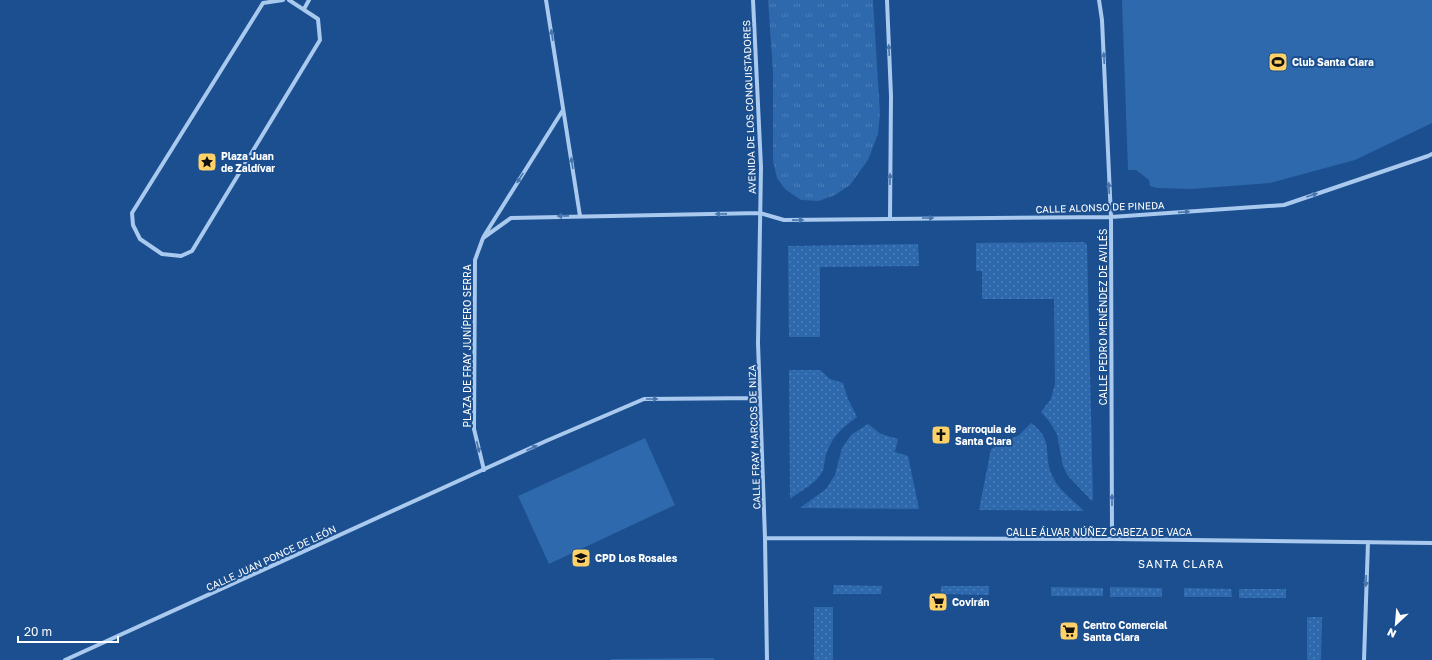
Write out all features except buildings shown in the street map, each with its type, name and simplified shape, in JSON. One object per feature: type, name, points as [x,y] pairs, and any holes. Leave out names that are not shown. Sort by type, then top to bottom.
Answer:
[{"type":"street","points":[[283,0],[263,3],[132,213],[133,225],[140,239],[162,254],[181,256],[192,251],[320,40],[318,19],[288,0]]},
{"type":"street","points":[[304,9],[309,0]]},
{"type":"street","points":[[546,0],[580,216]]},
{"type":"street","name":"AVENIDA DE LOS CONQUISTADORES","points":[[753,0],[761,168],[760,213]]},
{"type":"street","points":[[887,0],[891,96],[890,218]]},
{"type":"street","name":"CALLE PEDRO MENÉNDEZ DE AVILÉS","points":[[1100,0],[1111,217],[1112,539]]},
{"type":"street","name":"PLAZA DE FRAY JUNÍPERO SERRA","points":[[484,470],[474,429],[475,260],[483,238],[564,109]]},
{"type":"street","name":"CALLE ALONSO DE PINEDA","points":[[760,213],[784,220],[1111,217],[1284,205],[1432,154]]},
{"type":"street","points":[[483,238],[511,218],[760,213]]},
{"type":"street","name":"CALLE FRAY MARCOS DE NIZA","points":[[760,213],[758,343],[765,538],[767,660]]},
{"type":"street","points":[[484,470],[644,399],[760,398]]},
{"type":"street","name":"CALLE JUAN PONCE DE LEÓN","points":[[65,660],[484,470]]},
{"type":"street","name":"CALLE ÁLVAR NÚÑEZ CABEZA DE VACA","points":[[765,538],[1112,539],[1432,543]]},
{"type":"street","points":[[1364,660],[1368,542]]},
{"type":"green space","points":[[768,0],[873,0],[880,114],[878,134],[868,160],[850,185],[835,195],[819,201],[801,200],[785,189],[777,178],[773,161],[773,72]]},
{"type":"green space","name":"Club Santa Clara","points":[[1122,0],[1432,0],[1432,123],[1355,160],[1270,183],[1192,189],[1157,188],[1150,186],[1149,180],[1136,170],[1128,170]]},
{"type":"green space","points":[[1084,242],[1087,245],[1092,501],[1068,476],[1063,466],[1057,434],[1041,412],[1051,399],[1055,384],[1054,299],[982,299],[982,271],[976,271],[976,243]]},
{"type":"green space","points":[[918,244],[919,266],[820,267],[820,337],[789,337],[788,246]]},
{"type":"green space","points":[[789,370],[820,370],[830,379],[843,383],[848,399],[857,417],[842,429],[835,437],[826,455],[821,475],[790,499]]},
{"type":"green space","points":[[1031,423],[1043,435],[1047,446],[1051,473],[1057,484],[1065,494],[1084,511],[979,510],[991,449],[1019,435]]},
{"type":"green space","points":[[868,424],[881,434],[898,439],[895,452],[908,456],[919,509],[800,508],[826,489],[835,475],[842,448],[851,435]]},
{"type":"green space","points":[[645,438],[675,505],[549,564],[518,496]]},
{"type":"green space","points":[[834,585],[882,586],[881,594],[833,594]]},
{"type":"green space","points":[[941,586],[989,586],[989,595],[941,594]]},
{"type":"green space","points":[[1051,587],[1103,588],[1103,596],[1051,596]]},
{"type":"green space","points":[[1110,587],[1162,588],[1162,597],[1110,597]]},
{"type":"green space","points":[[1184,588],[1231,589],[1232,597],[1184,597]]},
{"type":"green space","points":[[1239,589],[1286,589],[1286,598],[1239,598]]},
{"type":"green space","points":[[814,607],[833,607],[833,660],[814,660]]},
{"type":"green space","points":[[1307,617],[1322,617],[1321,660],[1307,660]]},
{"type":"green space","points":[[714,658],[714,660],[611,660],[611,659]]},
{"type":"place","name":"Club Santa Clara","points":[[1278,62]]},
{"type":"place","name":"Plaza Juan de Zaldívar","points":[[207,162]]},
{"type":"place","name":"Parroquia de Santa Clara","points":[[941,435]]},
{"type":"place","name":"CPD Los Rosales","points":[[581,558]]},
{"type":"place","name":"Covirán","points":[[938,602]]},
{"type":"place","name":"Centro Comercial Santa Clara","points":[[1069,631]]},
{"type":"district","name":"SANTA CLARA","points":[[1181,563]]}]
